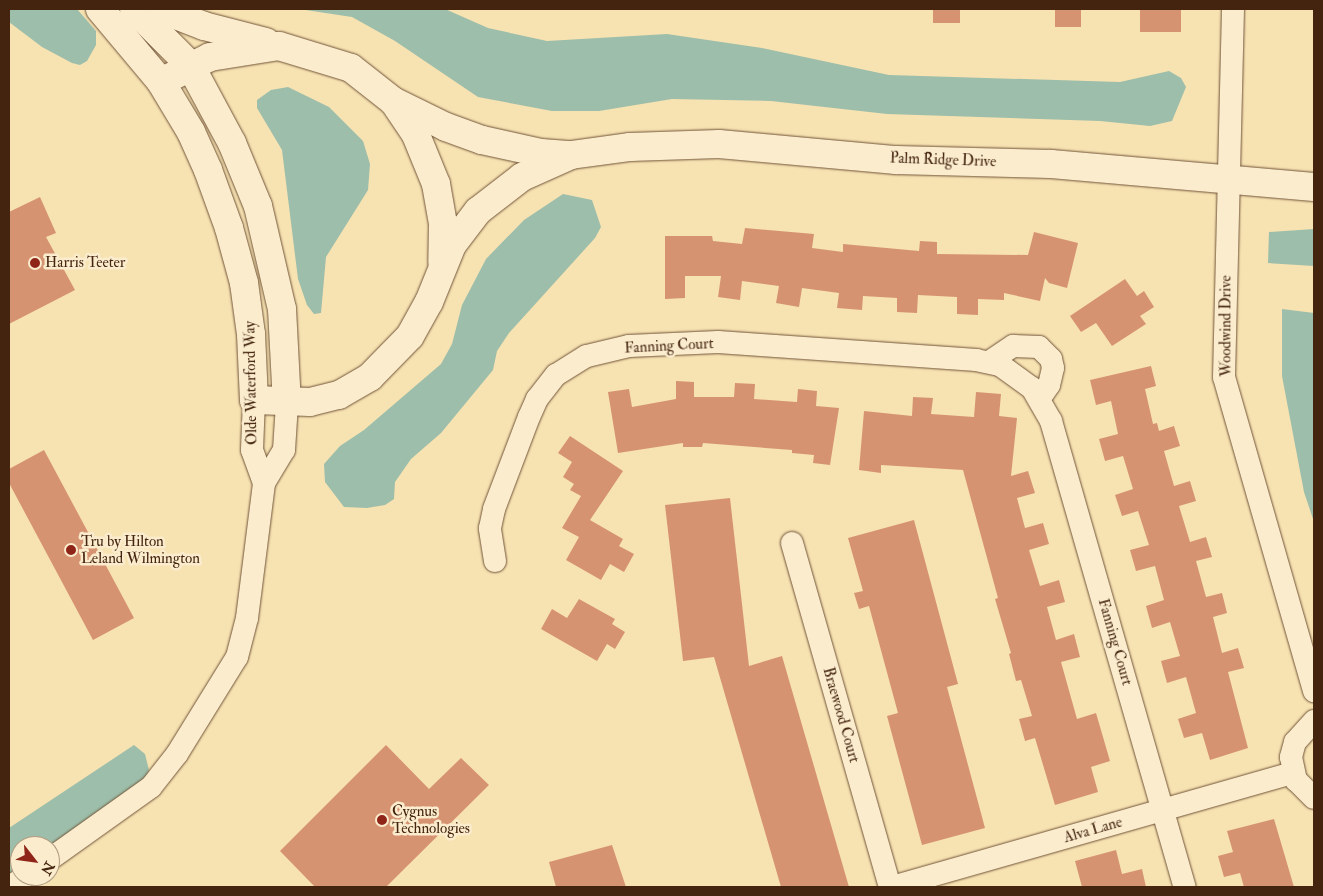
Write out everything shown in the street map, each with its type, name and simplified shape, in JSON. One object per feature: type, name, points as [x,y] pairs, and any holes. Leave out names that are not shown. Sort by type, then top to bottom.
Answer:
[{"type":"street","name":"Olde Waterford Way","points":[[100,9],[161,82],[191,132],[229,228],[248,307],[254,400],[252,450],[264,483]]},
{"type":"street","name":"Olde Waterford Way","points":[[134,9],[190,65],[232,143],[265,230],[282,309],[287,404],[284,450],[264,483]]},
{"type":"street","points":[[160,9],[204,26],[279,46]]},
{"type":"street","name":"Woodwind Drive","points":[[1233,9],[1224,377],[1314,691]]},
{"type":"street","name":"Palm Ridge Drive","points":[[161,82],[190,65],[210,57],[279,46],[351,68],[393,101],[446,127],[482,140],[519,149],[571,156]]},
{"type":"street","points":[[393,101],[416,135],[436,184],[443,223],[442,264]]},
{"type":"street","name":"Palm Ridge Drive","points":[[254,400],[287,404],[339,394],[386,363],[420,320],[442,264],[463,229],[500,192],[522,178],[571,156],[630,147],[719,144],[896,160],[1051,164],[1314,186]]},
{"type":"street","name":"Fanning Court","points":[[495,561],[490,528],[494,509],[528,418],[537,399],[556,375],[587,356],[629,346],[685,342],[989,362],[1022,379],[1040,398],[1057,440],[1185,887]]},
{"type":"street","points":[[989,362],[1013,346],[1039,347],[1051,359],[1053,368],[1049,385],[1040,398]]},
{"type":"street","points":[[60,853],[151,787],[177,754],[238,657],[247,618],[264,483]]},
{"type":"street","name":"Braewood Court","points":[[792,543],[891,887]]},
{"type":"street","points":[[1314,721],[1294,742],[1291,757],[1293,773],[1306,792],[1314,798]]},
{"type":"street","name":"Alva Lane","points":[[891,887],[1293,773]]},
{"type":"shaded area","points":[[9,9],[77,9],[96,31],[96,45],[87,61],[80,65],[72,63],[42,47],[9,22]]},
{"type":"shaded area","points":[[299,9],[445,9],[488,28],[547,41],[667,34],[762,48],[889,75],[1120,82],[1169,71],[1181,78],[1186,87],[1172,121],[1150,126],[1100,121],[887,114],[771,101],[672,99],[599,111],[552,111],[478,97],[395,41],[352,17]]},
{"type":"shaded area","points":[[288,87],[329,107],[363,141],[370,164],[368,190],[326,257],[321,313],[314,314],[307,305],[298,279],[282,150],[257,108],[257,100],[271,90]]},
{"type":"shaded area","points":[[563,194],[592,200],[601,227],[595,238],[509,333],[497,351],[493,370],[441,433],[411,459],[395,482],[394,499],[385,505],[367,508],[344,507],[325,482],[324,464],[340,446],[364,430],[441,364],[452,344],[462,305],[486,259],[524,220]]},
{"type":"shaded area","points":[[1314,229],[1314,266],[1268,263],[1269,232]]},
{"type":"shaded area","points":[[1282,309],[1314,313],[1314,522],[1304,492],[1282,376]]},
{"type":"shaded area","points":[[134,745],[145,754],[149,770],[143,786],[60,840],[60,836],[10,836],[9,879],[9,828]]},
{"type":"building","points":[[933,9],[960,9],[960,23],[933,23]]},
{"type":"building","points":[[1055,9],[1081,9],[1081,27],[1055,27]]},
{"type":"building","points":[[1140,9],[1181,9],[1181,32],[1140,32]]},
{"type":"building","name":"Harris Teeter","points":[[40,197],[56,233],[46,237],[75,290],[9,324],[9,212]]},
{"type":"building","points":[[745,228],[814,234],[812,248],[843,252],[843,244],[919,251],[920,241],[937,242],[937,254],[1028,255],[1034,232],[1078,243],[1067,288],[1049,283],[1045,278],[1040,301],[1004,293],[1004,300],[978,299],[978,315],[957,314],[957,297],[918,295],[917,313],[897,312],[897,298],[863,296],[862,310],[837,308],[839,293],[802,288],[799,307],[776,303],[779,286],[742,281],[740,300],[718,297],[721,276],[685,276],[685,298],[665,299],[665,236],[712,236],[713,241],[742,244]]},
{"type":"building","points":[[1125,279],[1137,296],[1144,291],[1154,307],[1140,316],[1146,324],[1112,346],[1096,323],[1081,332],[1070,316]]},
{"type":"building","points":[[1151,366],[1156,386],[1145,389],[1153,424],[1157,423],[1159,431],[1174,426],[1180,446],[1164,451],[1174,486],[1190,481],[1196,501],[1179,506],[1190,542],[1206,537],[1212,557],[1196,561],[1206,597],[1222,593],[1227,613],[1213,617],[1222,653],[1238,648],[1244,668],[1228,672],[1248,748],[1210,760],[1202,733],[1184,738],[1178,719],[1196,713],[1186,677],[1167,683],[1161,661],[1180,656],[1170,622],[1152,628],[1146,606],[1164,600],[1155,566],[1136,571],[1130,550],[1149,545],[1138,511],[1122,516],[1115,495],[1133,489],[1123,456],[1105,461],[1099,439],[1118,434],[1111,401],[1096,405],[1090,380]]},
{"type":"building","points":[[676,381],[694,382],[694,397],[734,397],[735,383],[755,384],[754,399],[797,402],[798,389],[817,391],[816,406],[839,408],[830,465],[813,463],[814,455],[792,453],[792,450],[703,443],[702,447],[683,447],[683,443],[618,453],[608,392],[629,389],[632,407],[676,399]]},
{"type":"building","points":[[976,392],[1001,394],[999,416],[1017,418],[1011,476],[1028,471],[1035,493],[1017,498],[1025,528],[1043,523],[1049,544],[1029,550],[1040,586],[1059,580],[1065,602],[1047,607],[1056,640],[1074,634],[1080,657],[1061,662],[1077,719],[1096,713],[1110,761],[1091,767],[1098,792],[1055,805],[1035,738],[1025,741],[1019,719],[1032,716],[1021,680],[1016,681],[1009,654],[1011,653],[995,599],[998,598],[963,470],[881,465],[881,473],[859,470],[864,411],[912,416],[913,397],[933,398],[931,414],[974,417]]},
{"type":"building","points":[[570,436],[623,471],[590,520],[623,539],[619,546],[634,554],[624,572],[610,564],[601,580],[566,560],[579,537],[562,528],[581,496],[570,490],[574,484],[563,477],[572,462],[558,453]]},
{"type":"building","name":"Tru by Hilton Leland Wilmington","points":[[44,450],[134,618],[93,640],[9,483],[9,469]]},
{"type":"building","points":[[730,498],[749,666],[782,656],[849,887],[781,887],[714,657],[683,661],[665,505]]},
{"type":"building","points":[[914,520],[958,684],[947,687],[985,828],[922,845],[887,716],[898,713],[869,606],[859,609],[854,593],[863,591],[848,538]]},
{"type":"building","points":[[579,599],[615,619],[612,624],[625,632],[615,649],[607,644],[597,661],[541,629],[552,609],[567,618]]},
{"type":"building","name":"Cygnus Technologies","points":[[386,745],[429,789],[461,758],[489,785],[386,887],[315,887],[280,851]]},
{"type":"building","points":[[1274,819],[1294,887],[1244,887],[1240,873],[1224,877],[1218,856],[1233,852],[1227,831]]},
{"type":"building","points":[[612,845],[626,887],[556,887],[549,862]]},
{"type":"building","points":[[1116,850],[1122,874],[1142,869],[1146,887],[1082,887],[1075,861]]},
{"type":"place","name":"Harris Teeter","points":[[35,263]]},
{"type":"place","name":"Tru by Hilton Leland Wilmington","points":[[71,550]]},
{"type":"place","name":"Cygnus Technologies","points":[[382,820]]}]
